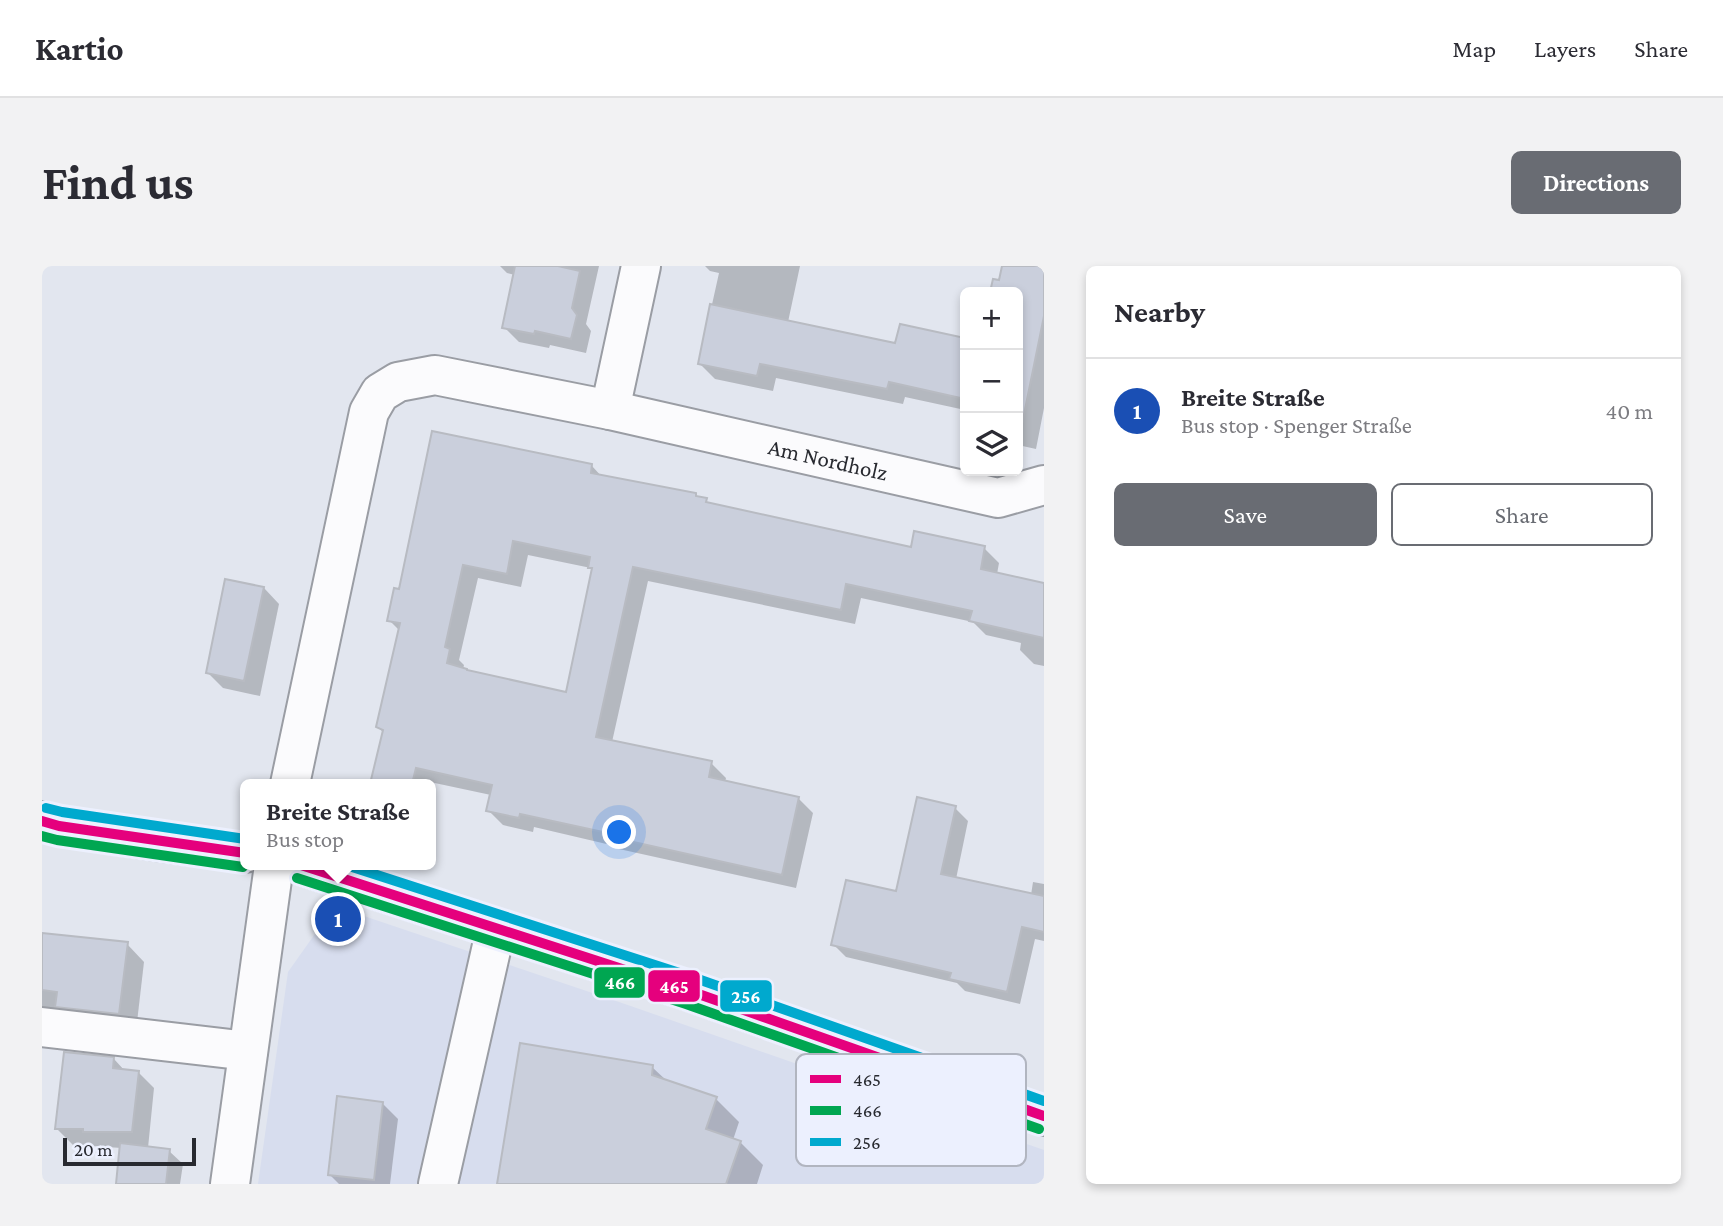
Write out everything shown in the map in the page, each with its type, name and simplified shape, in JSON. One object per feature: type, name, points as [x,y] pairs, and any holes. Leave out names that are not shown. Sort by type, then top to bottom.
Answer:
[{"type":"street","points":[[610,410],[641,266]]},
{"type":"street","name":"Am Nordholz","points":[[291,779],[369,412],[380,393],[398,382],[435,375],[610,410],[998,498],[1044,485]]},
{"type":"street","points":[[42,821],[59,826],[240,852]]},
{"type":"street","points":[[230,1184],[273,870]]},
{"type":"street","points":[[316,870],[690,991],[868,1054]]},
{"type":"street","points":[[438,1184],[496,928]]},
{"type":"street","points":[[42,1027],[248,1051]]},
{"type":"street","points":[[1026,1110],[1044,1116]]},
{"type":"shaded area","points":[[355,913],[796,1064],[796,1166],[1026,1166],[1026,1144],[1044,1150],[1044,1184],[258,1184],[288,972],[317,931]]},
{"type":"building","points":[[515,266],[558,266],[580,271],[572,308],[577,315],[571,339],[535,331],[534,334],[502,328]]},
{"type":"building","points":[[1002,266],[1044,266],[1044,316],[1023,419],[1023,287],[991,287],[993,279],[999,280]]},
{"type":"building","points":[[710,304],[895,343],[900,324],[960,337],[960,398],[889,382],[887,389],[760,364],[757,376],[698,364]]},
{"type":"building","points":[[432,431],[592,464],[591,473],[696,493],[696,496],[707,498],[706,502],[911,547],[914,531],[985,546],[981,569],[1044,583],[1044,638],[969,621],[972,611],[846,584],[841,610],[633,567],[596,737],[712,761],[709,777],[799,797],[782,875],[520,814],[519,818],[486,811],[492,785],[416,768],[413,779],[371,779],[383,730],[376,727],[400,623],[387,621],[394,588],[399,589]],"holes":[[[513,541],[590,557],[588,568],[592,568],[566,692],[447,663],[450,649],[445,647],[463,565],[507,574]]]},
{"type":"building","points":[[225,579],[264,587],[244,681],[206,673]]},
{"type":"building","points":[[917,797],[956,806],[941,874],[1044,896],[1044,932],[1022,927],[1007,992],[949,979],[951,973],[831,945],[846,880],[896,891]]},
{"type":"building","points":[[42,933],[128,942],[119,1014],[55,1007],[57,992],[42,990]]},
{"type":"building","points":[[520,1043],[653,1065],[652,1075],[717,1097],[706,1129],[741,1141],[726,1184],[497,1184]]},
{"type":"building","points":[[64,1052],[114,1057],[113,1068],[139,1071],[132,1132],[55,1129]]},
{"type":"building","points":[[337,1096],[383,1102],[374,1180],[328,1175]]},
{"type":"building","points":[[120,1143],[170,1149],[166,1184],[116,1184]]},
{"type":"transit line","name":"256","points":[[46,808],[240,838]]},
{"type":"transit line","name":"465","points":[[42,821],[59,826],[240,852]]},
{"type":"transit line","name":"466","points":[[42,836],[240,867]]},
{"type":"transit line","name":"465","points":[[316,870],[690,991],[868,1054]]},
{"type":"transit line","name":"256","points":[[361,870],[695,978],[911,1054]]},
{"type":"transit line","name":"466","points":[[297,878],[686,1004],[827,1054]]},
{"type":"transit line","name":"256","points":[[1026,1095],[1044,1101]]},
{"type":"transit line","name":"465","points":[[1026,1110],[1044,1116]]},
{"type":"transit line","name":"466","points":[[1026,1124],[1039,1129]]},
{"type":"place","name":"Breite Straße","points":[[338,919]]}]
